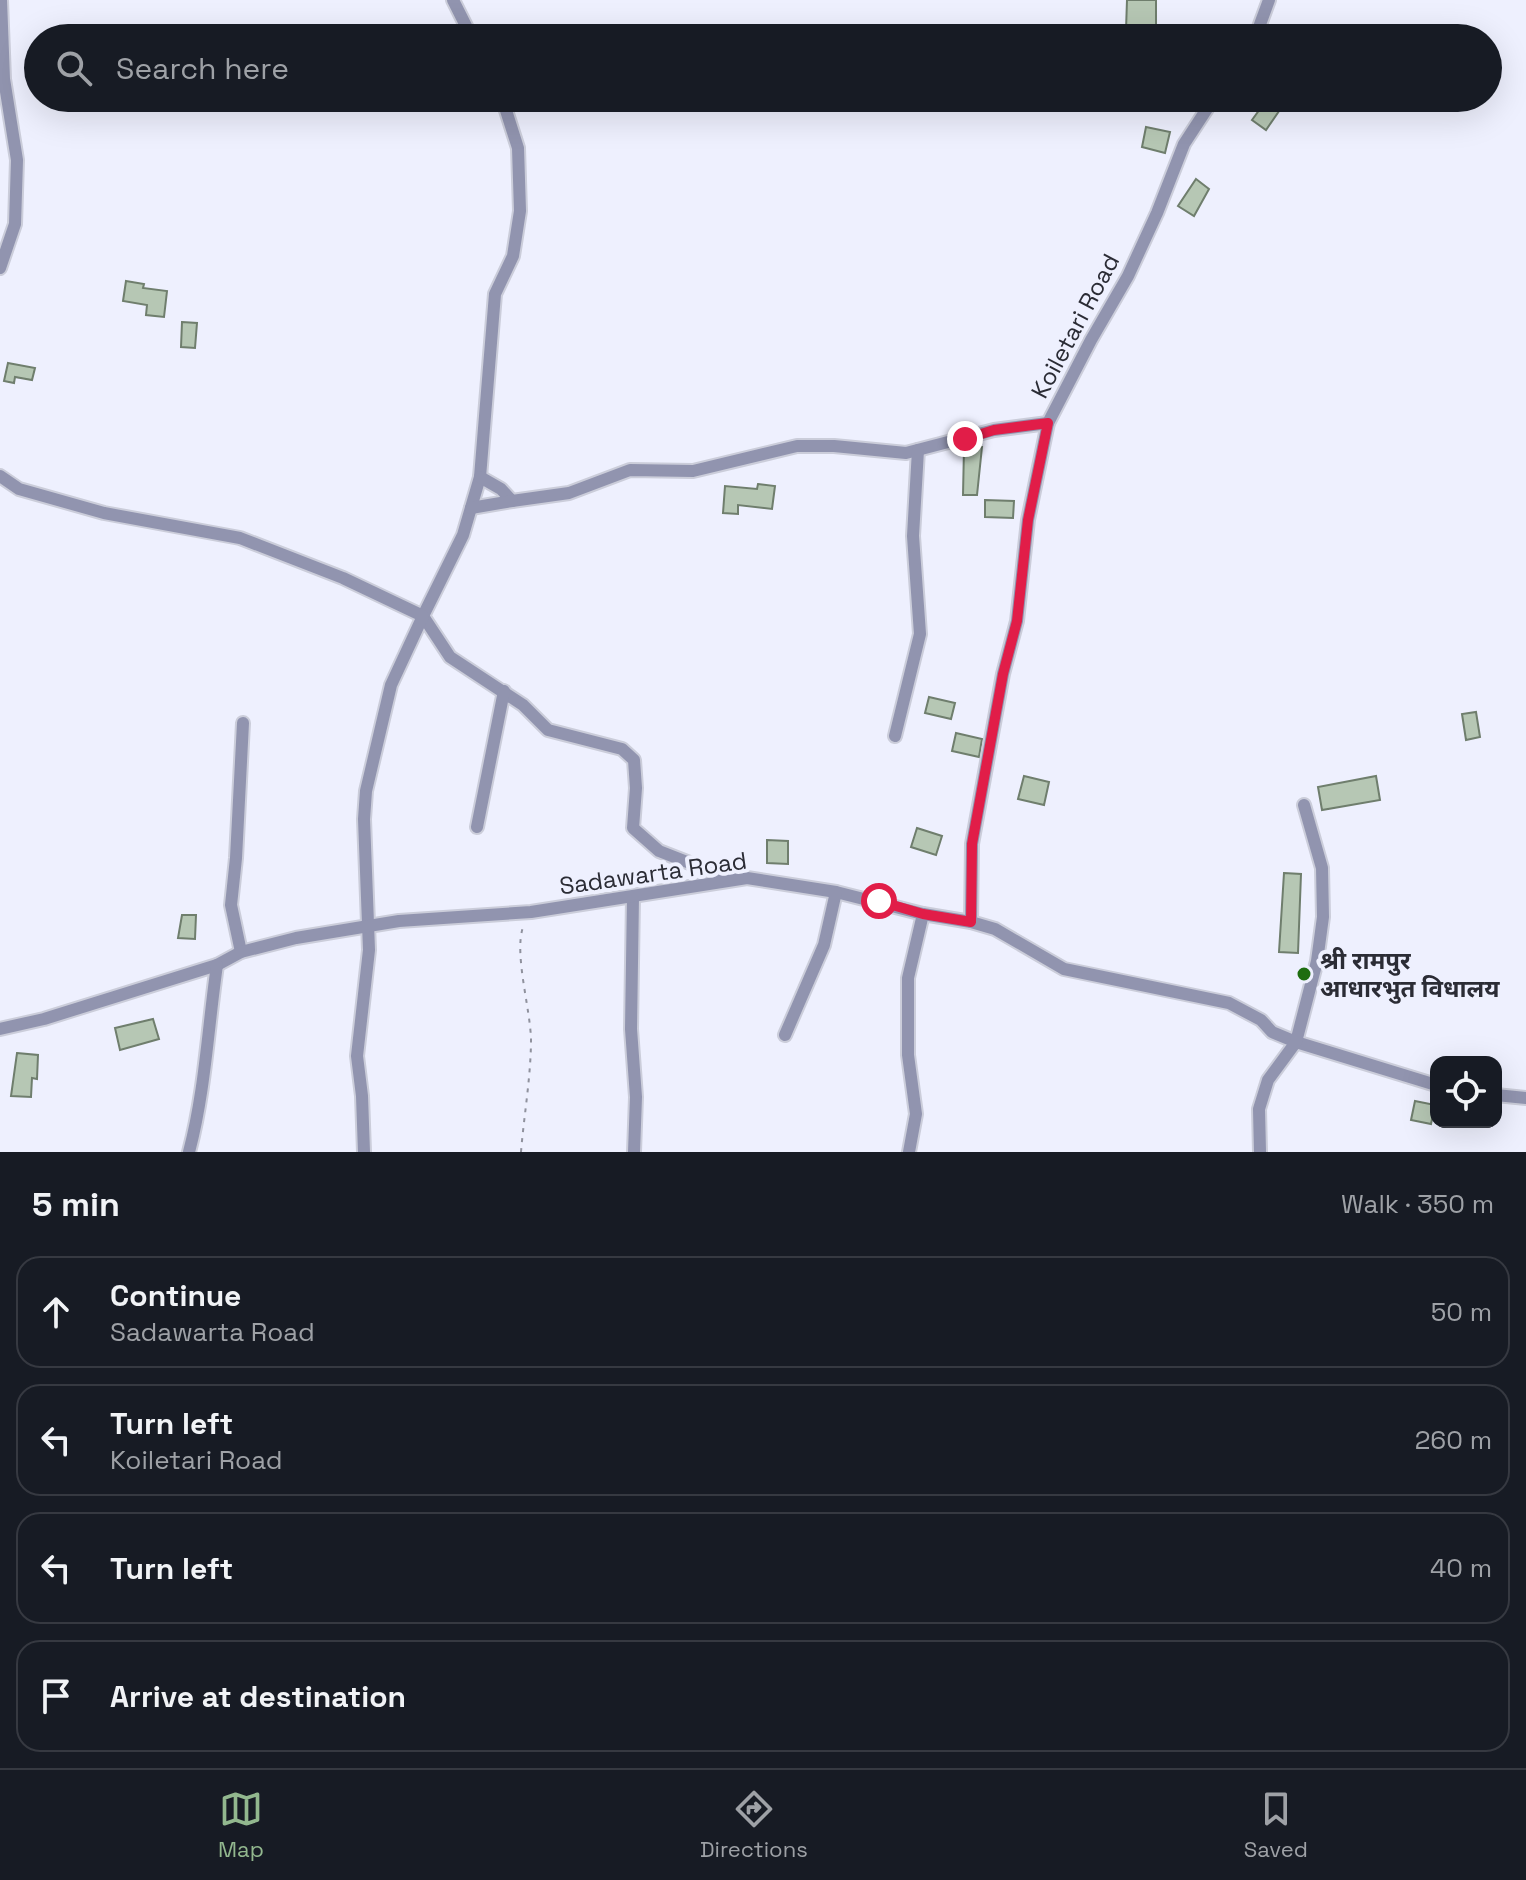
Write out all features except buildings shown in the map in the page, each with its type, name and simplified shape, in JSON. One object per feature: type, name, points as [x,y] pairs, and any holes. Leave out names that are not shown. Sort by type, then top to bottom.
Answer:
[{"type":"street","points":[[0,268],[15,224],[17,160],[4,79],[1,0]]},
{"type":"street","points":[[453,0],[465,24]]},
{"type":"street","points":[[1260,24],[1269,0]]},
{"type":"street","points":[[364,1152],[357,1056],[369,950],[364,819],[366,791],[391,685],[463,535],[480,477],[495,294],[513,256],[520,211],[518,148],[506,112]]},
{"type":"street","name":"Koiletari Road","points":[[971,922],[972,844],[1003,674],[1017,621],[1028,520],[1048,423],[1128,276],[1184,144],[1205,112]]},
{"type":"street","points":[[471,508],[569,493],[630,470],[693,471],[797,446],[906,453],[994,430],[1048,423]]},
{"type":"street","points":[[895,736],[920,634],[913,536],[918,450]]},
{"type":"street","points":[[0,476],[19,489],[104,513],[240,538],[343,578],[423,616],[450,657],[523,705],[548,730],[622,749],[634,760],[636,788],[633,828],[659,851],[705,869],[747,878]]},
{"type":"street","points":[[480,477],[501,489],[512,501]]},
{"type":"street","points":[[477,827],[504,691]]},
{"type":"street","points":[[241,952],[231,905],[243,723]]},
{"type":"street","points":[[1260,1152],[1259,1109],[1263,1093],[1268,1080],[1296,1042],[1317,961],[1323,917],[1322,868],[1304,805]]},
{"type":"street","name":"Sadawarta Road","points":[[0,1029],[44,1019],[217,965],[241,952],[296,938],[399,921],[531,912],[747,878],[836,892],[995,929],[1064,969],[1229,1003],[1261,1020],[1272,1032],[1296,1042],[1430,1083]]},
{"type":"street","points":[[785,1035],[824,945],[836,892]]},
{"type":"street","points":[[633,897],[631,1029],[636,1097],[634,1152]]},
{"type":"street","points":[[909,1152],[916,1114],[908,1055],[908,978],[923,914]]},
{"type":"street","points":[[189,1152],[200,1111],[205,1045],[217,965]]},
{"type":"street","points":[[1502,1096],[1526,1098]]},
{"type":"path","points":[[521,1152],[531,1040],[518,942],[531,912]]},
{"type":"place","name":"श्री रामपुर आधारभुत विधालय","points":[[1304,974]]},
{"type":"route","points":[[879,901],[923,914],[971,922],[972,844],[1003,674],[1017,621],[1028,520],[1048,423],[994,430],[965,439]]}]
